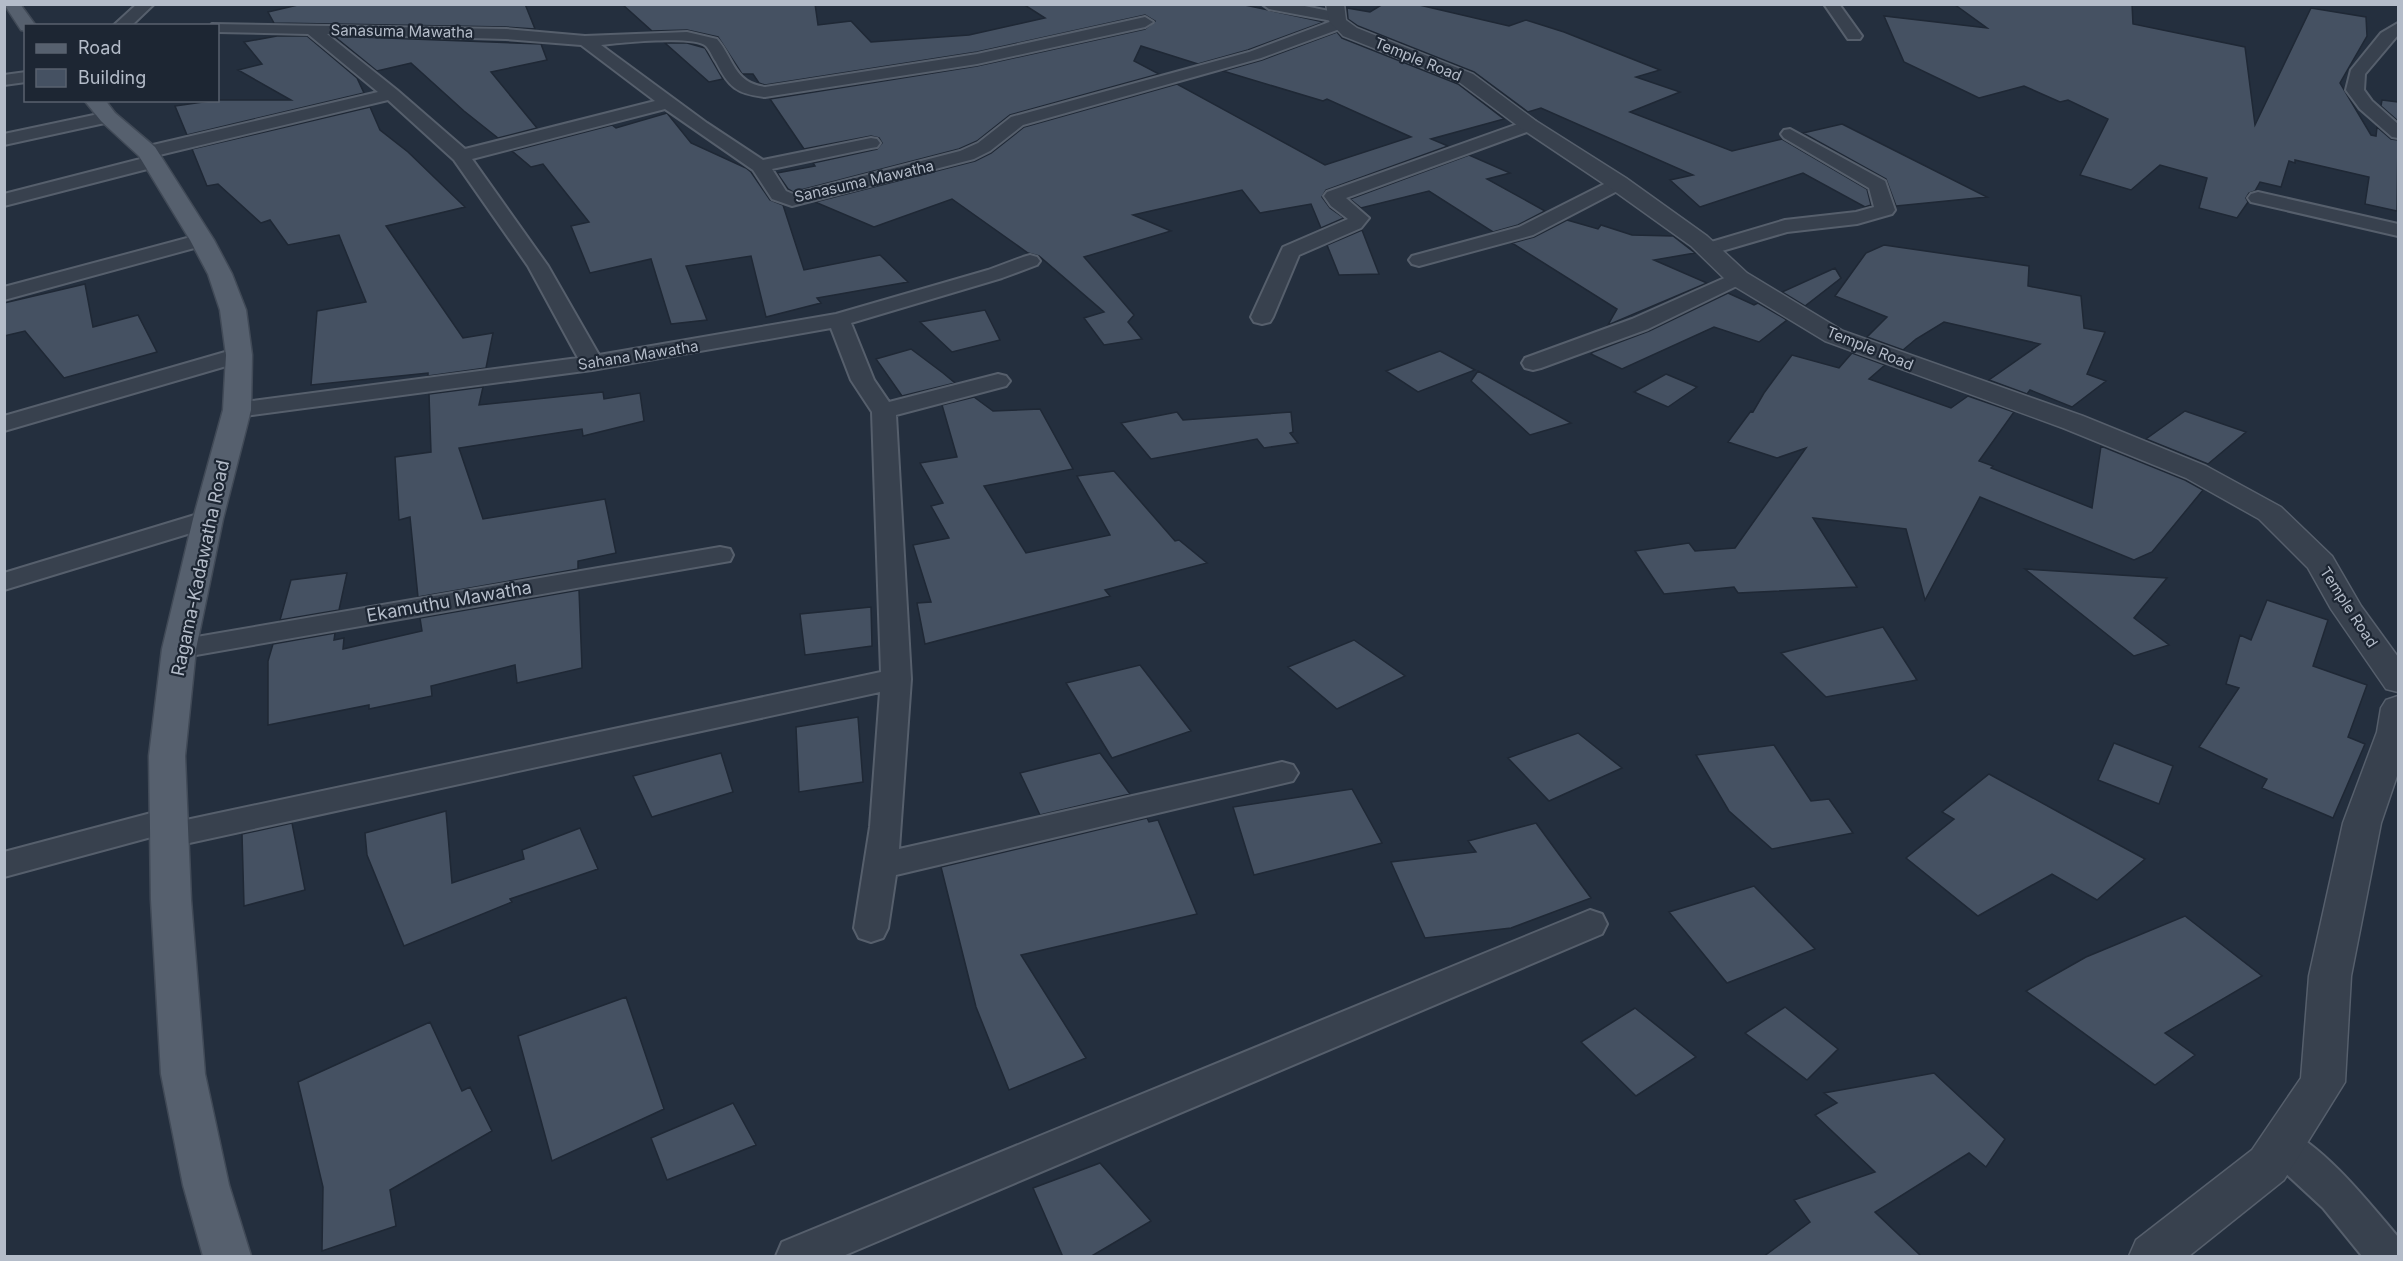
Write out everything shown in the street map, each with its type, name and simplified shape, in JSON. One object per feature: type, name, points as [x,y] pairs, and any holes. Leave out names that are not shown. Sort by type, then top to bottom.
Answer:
[{"type":"main road","points":[[11,4],[26,24]]},
{"type":"main road","name":"Ragama-Kadawatha Road","points":[[101,109],[150,157],[202,240],[220,273],[233,310],[239,355],[237,410],[208,519],[179,649],[167,756],[171,900],[183,1074],[206,1185],[227,1257]]},
{"type":"street","points":[[123,24],[147,4]]},
{"type":"street","points":[[1269,4],[1336,15]]},
{"type":"street","points":[[1831,4],[1854,36]]},
{"type":"street","name":"Temple Road","points":[[1336,15],[1350,32],[1466,78],[1529,125],[1618,183],[1708,249],[1738,278],[1834,336],[2073,422],[2196,472],[2270,513],[2321,563],[2346,609],[2398,681]]},
{"type":"street","name":"Sanasuma Mawatha","points":[[219,27],[506,34],[585,41],[760,166],[779,195],[792,200],[967,156],[984,147],[1017,121],[1255,55],[1336,15]]},
{"type":"street","points":[[585,41],[681,36],[699,38],[712,43],[739,87],[750,91],[765,92],[977,59],[1145,22]]},
{"type":"street","points":[[2398,28],[2387,36],[2356,74],[2355,90],[2366,105],[2398,133]]},
{"type":"street","name":"Sanasuma Mawatha","points":[[312,29],[461,156],[538,266],[592,363]]},
{"type":"street","points":[[4,80],[24,77]]},
{"type":"street","points":[[4,200],[150,157],[391,94]]},
{"type":"street","points":[[461,156],[668,102]]},
{"type":"street","points":[[4,140],[101,109]]},
{"type":"street","points":[[1262,317],[1290,251],[1354,224],[1359,218],[1338,202],[1335,196],[1529,125]]},
{"type":"street","points":[[1708,249],[1785,225],[1857,218],[1885,210],[1878,185],[1790,134]]},
{"type":"street","points":[[760,166],[871,143]]},
{"type":"street","points":[[1419,260],[1526,231],[1618,183]]},
{"type":"street","points":[[2258,198],[2398,230]]},
{"type":"street","points":[[4,294],[202,240]]},
{"type":"street","name":"Sahana Mawatha","points":[[237,410],[592,363],[839,320],[995,274],[1030,261]]},
{"type":"street","points":[[1533,363],[1640,324],[1738,278]]},
{"type":"street","points":[[839,320],[861,379],[873,400],[884,411],[896,679],[886,827],[872,928]]},
{"type":"street","points":[[4,424],[239,355]]},
{"type":"street","points":[[884,411],[999,381]]},
{"type":"street","points":[[4,582],[208,519]]},
{"type":"street","name":"Ekamuthu Mawatha","points":[[179,649],[720,555]]},
{"type":"street","points":[[4,865],[170,828],[896,679]]},
{"type":"street","points":[[2153,1257],[2268,1165],[2323,1082],[2330,976],[2362,823],[2395,732],[2398,708]]},
{"type":"street","points":[[880,866],[1282,773]]},
{"type":"street","points":[[797,1257],[1590,924]]},
{"type":"street","points":[[2282,1145],[2337,1196],[2388,1257]]},
{"type":"building","points":[[302,4],[525,4],[535,29],[274,23],[268,12]]},
{"type":"building","points":[[622,4],[815,4],[818,25],[851,21],[871,42],[969,35],[1045,18],[1023,4],[1240,4],[1324,22],[1248,50],[1198,64],[1141,46],[1134,61],[1159,74],[1010,115],[977,141],[959,149],[793,192],[788,189],[777,173],[815,166],[813,163],[877,149],[882,143],[879,138],[871,136],[804,149],[770,99],[977,66],[1145,29],[1155,21],[1145,15],[977,52],[765,85],[759,83],[753,74],[742,74],[718,37],[687,30],[652,31]]},
{"type":"building","points":[[1383,4],[1415,4],[1509,26],[1526,20],[1564,32],[1660,70],[1636,77],[1680,92],[1630,112],[1732,151],[1782,139],[1867,189],[1871,205],[1865,207],[1803,173],[1700,207],[1670,180],[1693,175],[1541,108],[1528,112],[1474,72],[1358,26],[1348,19],[1347,8],[1370,12]]},
{"type":"building","points":[[1954,4],[2132,4],[2133,24],[2245,47],[2255,125],[2311,8],[2366,17],[2367,36],[2340,83],[2371,135],[2376,136],[2377,127],[2391,139],[2398,140],[2397,211],[2365,204],[2369,177],[2295,160],[2295,163],[2289,161],[2281,187],[2260,182],[2255,191],[2249,193],[2246,198],[2248,202],[2237,218],[2199,208],[2207,178],[2160,165],[2131,190],[2080,175],[2108,119],[2068,100],[2060,102],[2024,86],[1979,98],[1904,62],[1884,16],[1987,28]]},
{"type":"building","points":[[1337,32],[1342,38],[1458,84],[1504,119],[1431,139],[1448,146],[1326,190],[1322,197],[1330,208],[1344,218],[1321,228],[1311,204],[1260,213],[1242,190],[1133,215],[1171,231],[1084,257],[1134,315],[1128,322],[1142,339],[1104,345],[1084,318],[1104,312],[1039,256],[1028,253],[952,199],[874,227],[815,202],[975,161],[991,153],[1024,127],[1177,84],[1325,165],[1411,137],[1327,99],[1323,101],[1223,71],[1262,60]]},
{"type":"building","points":[[277,36],[307,36],[357,78],[364,93],[187,135],[175,106],[219,102],[219,100],[291,100],[238,70],[262,64],[244,42]]},
{"type":"building","points":[[334,36],[541,44],[547,60],[491,72],[537,128],[498,138],[411,63],[377,71]]},
{"type":"building","points":[[665,43],[687,43],[705,48],[723,79],[709,82]]},
{"type":"building","points":[[2382,100],[2398,102],[2398,121],[2381,106]]},
{"type":"building","points":[[370,107],[380,130],[408,152],[465,207],[386,226],[463,338],[493,333],[486,368],[428,376],[428,373],[311,385],[317,311],[366,302],[339,235],[288,245],[270,220],[261,223],[218,184],[207,186],[192,149]]},
{"type":"building","points":[[667,113],[691,143],[746,168],[770,200],[783,205],[804,270],[880,255],[908,282],[817,298],[821,303],[766,317],[751,256],[686,266],[707,320],[671,324],[651,259],[590,273],[571,226],[589,222],[543,164],[531,167],[512,151],[612,125],[616,128]]},
{"type":"building","points":[[1842,124],[1987,197],[1896,206],[1886,179],[1803,133]]},
{"type":"building","points":[[1469,155],[1510,173],[1487,179],[1545,211],[1518,225],[1493,232],[1429,191],[1361,208],[1350,199]]},
{"type":"building","points":[[1567,220],[1598,229],[1601,225],[1632,235],[1673,236],[1695,253],[1654,260],[1707,283],[1608,325],[1617,309],[1512,243],[1534,237]]},
{"type":"building","points":[[1362,230],[1379,274],[1339,275],[1327,245]]},
{"type":"building","points":[[1884,245],[2029,266],[2028,286],[2081,296],[2084,328],[2105,332],[2087,374],[2106,381],[2072,407],[2030,390],[2027,394],[1989,380],[2040,344],[1944,322],[1903,350],[1867,337],[1887,317],[1835,296],[1866,253]]},
{"type":"building","points":[[1835,268],[1841,278],[1805,306],[1782,292]]},
{"type":"building","points":[[85,284],[93,327],[138,315],[157,352],[64,378],[25,331],[4,336],[4,303]]},
{"type":"building","points":[[1728,293],[1754,305],[1758,303],[1787,320],[1759,342],[1714,327],[1622,369],[1591,354],[1649,331]]},
{"type":"building","points":[[985,310],[1000,340],[952,352],[920,322]]},
{"type":"building","points":[[911,349],[955,383],[902,396],[876,359]]},
{"type":"building","points":[[1440,351],[1475,370],[1418,392],[1386,371]]},
{"type":"building","points":[[1852,353],[1885,365],[1869,379],[1951,408],[1968,396],[2014,412],[1979,461],[1993,466],[1991,468],[2092,508],[2101,446],[2185,480],[2203,490],[2152,552],[2134,560],[1980,497],[1925,600],[1906,529],[1813,518],[1857,587],[1738,593],[1734,587],[1664,594],[1635,551],[1689,543],[1695,551],[1735,548],[1806,448],[1777,458],[1728,442],[1751,411],[1753,412],[1792,355],[1839,368]]},
{"type":"building","points":[[1478,371],[1571,423],[1530,435],[1471,381]]},
{"type":"building","points":[[1666,374],[1697,387],[1668,407],[1634,392]]},
{"type":"building","points":[[483,387],[479,405],[603,392],[604,399],[640,393],[644,421],[583,436],[582,429],[459,448],[483,519],[605,499],[616,553],[578,561],[578,569],[418,597],[410,517],[399,520],[395,457],[431,452],[429,394]]},
{"type":"building","points":[[974,397],[993,411],[1040,409],[1073,469],[984,486],[1026,553],[1110,535],[1077,476],[1114,471],[1175,541],[1179,540],[1207,563],[1105,590],[1110,596],[925,644],[917,603],[931,602],[913,545],[949,538],[931,506],[943,503],[920,463],[957,457],[942,405]]},
{"type":"building","points":[[2185,411],[2246,432],[2208,464],[2146,439]]},
{"type":"building","points":[[1177,412],[1183,420],[1291,412],[1293,432],[1290,433],[1298,443],[1264,448],[1257,439],[1151,459],[1121,423]]},
{"type":"building","points":[[2025,569],[2167,578],[2134,618],[2169,645],[2134,656]]},
{"type":"building","points":[[347,573],[339,610],[280,620],[291,580]]},
{"type":"building","points":[[579,590],[582,668],[517,683],[515,665],[431,686],[432,696],[369,709],[369,705],[268,725],[268,661],[273,644],[335,633],[334,640],[344,638],[343,649],[422,631],[420,618]]},
{"type":"building","points":[[2267,600],[2328,620],[2313,666],[2367,685],[2348,737],[2365,744],[2333,818],[2262,788],[2267,779],[2199,747],[2239,688],[2226,684],[2240,635],[2251,640]]},
{"type":"building","points":[[871,607],[872,646],[805,655],[800,614]]},
{"type":"building","points":[[1883,627],[1917,680],[1826,697],[1781,653]]},
{"type":"building","points":[[1354,640],[1405,676],[1337,709],[1288,667]]},
{"type":"building","points":[[1140,665],[1191,731],[1112,758],[1066,683]]},
{"type":"building","points":[[858,717],[863,782],[799,792],[796,727]]},
{"type":"building","points":[[1578,733],[1622,768],[1549,801],[1508,758]]},
{"type":"building","points":[[2114,743],[2173,766],[2159,804],[2098,780]]},
{"type":"building","points":[[1774,745],[1811,801],[1829,799],[1853,833],[1772,849],[1729,811],[1696,755]]},
{"type":"building","points":[[721,753],[733,792],[652,817],[633,776]]},
{"type":"building","points":[[1100,753],[1130,794],[1040,815],[1020,773]]},
{"type":"building","points":[[1989,774],[2145,859],[2097,900],[2052,874],[1978,916],[1906,858],[1954,819],[1942,812]]},
{"type":"building","points":[[1352,789],[1382,843],[1254,875],[1233,807]]},
{"type":"building","points":[[446,811],[452,883],[524,859],[522,850],[580,828],[598,869],[510,899],[512,902],[404,946],[367,855],[365,833]]},
{"type":"building","points":[[1147,818],[1149,822],[1158,820],[1197,914],[1021,955],[1086,1058],[1009,1090],[976,1007],[941,867]]},
{"type":"building","points":[[292,823],[305,890],[244,906],[242,834]]},
{"type":"building","points":[[1536,823],[1591,898],[1511,928],[1425,938],[1391,862],[1476,852],[1468,841]]},
{"type":"building","points":[[1754,886],[1815,949],[1727,983],[1669,912]]},
{"type":"building","points":[[2185,916],[2262,976],[2165,1033],[2195,1055],[2155,1085],[2026,991],[2086,957]]},
{"type":"building","points":[[626,997],[664,1109],[552,1161],[518,1036]]},
{"type":"building","points":[[1785,1007],[1838,1049],[1807,1080],[1745,1033]]},
{"type":"building","points":[[1635,1008],[1696,1057],[1636,1096],[1581,1042]]},
{"type":"building","points":[[430,1022],[462,1091],[470,1087],[492,1131],[390,1190],[396,1226],[322,1251],[323,1187],[298,1082]]},
{"type":"building","points":[[1934,1073],[2005,1139],[1986,1167],[1969,1153],[1875,1212],[1922,1257],[1763,1257],[1810,1222],[1794,1200],[1875,1172],[1815,1115],[1837,1103],[1824,1093]]},
{"type":"building","points":[[733,1103],[756,1145],[667,1180],[651,1138]]},
{"type":"building","points":[[1100,1163],[1151,1221],[1090,1257],[1063,1257],[1033,1188]]}]
